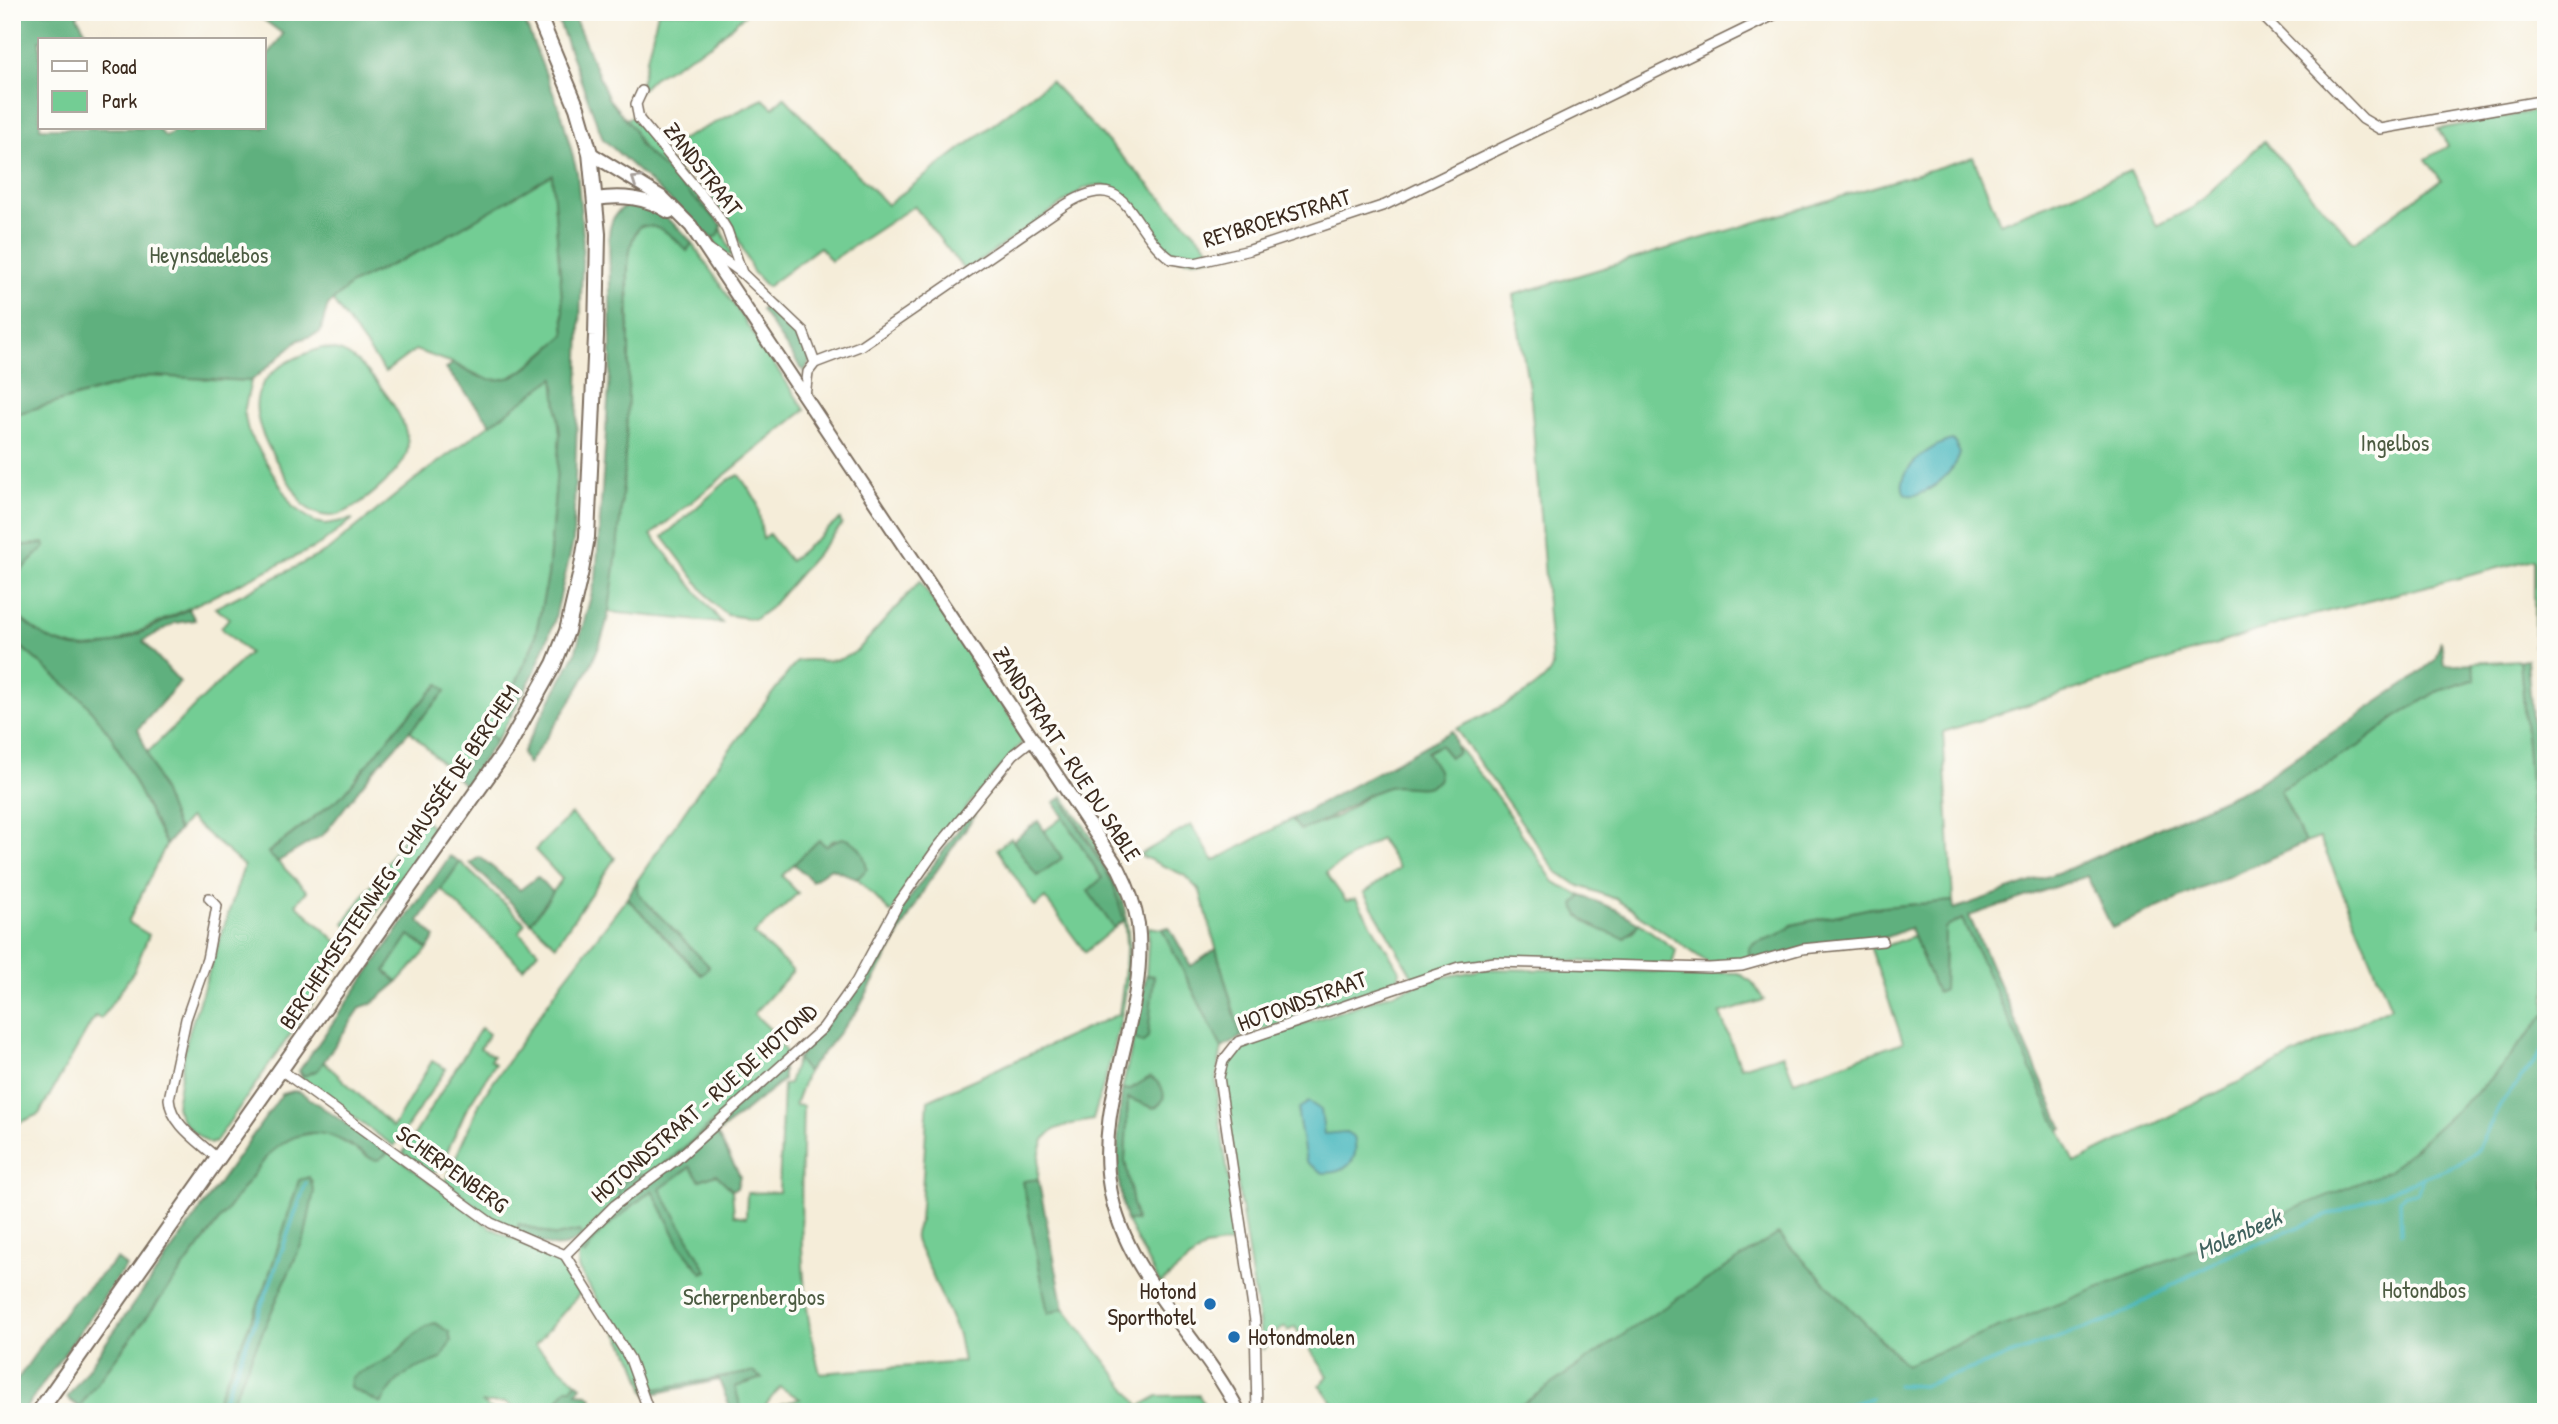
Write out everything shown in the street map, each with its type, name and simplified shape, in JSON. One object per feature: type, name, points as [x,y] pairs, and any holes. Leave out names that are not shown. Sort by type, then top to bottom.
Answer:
[{"type":"main road","name":"BERCHEMSESTEENWEG - CHAUSSÉE DE BERCHEM","points":[[39,1412],[506,750],[554,664],[566,631],[587,537],[598,234],[590,153],[578,108],[537,12]]},
{"type":"main road","name":"ZANDSTRAAT - RUE DU SABLE","points":[[590,153],[663,198],[680,213],[1115,862],[1134,904],[1138,926],[1133,999],[1107,1127],[1107,1164],[1116,1214],[1147,1278],[1220,1378],[1239,1412]]},
{"type":"main road","name":"ZANDSTRAAT - RUE DU SABLE","points":[[595,199],[615,196],[657,204],[702,243]]},
{"type":"street","name":"REYBROEKSTRAAT","points":[[814,363],[860,346],[1062,207],[1093,190],[1102,189],[1116,196],[1171,259],[1195,262],[1250,250],[1337,223],[1417,191],[1780,12]]},
{"type":"street","points":[[2259,12],[2363,119],[2379,129],[2546,100]]},
{"type":"street","name":"ZANDSTRAAT","points":[[642,91],[636,104],[639,119],[716,212],[727,230],[742,273]]},
{"type":"street","name":"ZANDSTRAAT","points":[[702,243],[742,273],[803,331],[814,363]]},
{"type":"street","points":[[805,396],[808,372],[814,363]]},
{"type":"street","name":"HOTONDSTRAAT - RUE DE HOTOND","points":[[565,1255],[609,1210],[676,1160],[823,1028],[856,982],[898,904],[933,854],[1014,754],[1034,738]]},
{"type":"street","points":[[209,898],[217,906],[213,934],[186,1019],[169,1099],[170,1112],[178,1123],[218,1159]]},
{"type":"street","name":"HOTONDSTRAAT","points":[[1257,1412],[1255,1321],[1220,1098],[1219,1077],[1223,1061],[1230,1050],[1252,1035],[1459,967],[1495,961],[1709,968],[1741,966],[1802,949],[1883,942]]},
{"type":"street","name":"SCHERPENBERG","points":[[281,1070],[491,1223],[565,1255]]},
{"type":"street","points":[[565,1255],[630,1359],[649,1412]]},
{"type":"green space","name":"Heynsdaelebos","points":[[12,12],[80,12],[77,16],[87,34],[84,38],[38,38],[38,130],[159,130],[166,137],[175,130],[189,134],[193,130],[266,130],[266,58],[283,34],[253,12],[521,12],[562,115],[577,172],[583,235],[573,542],[554,622],[535,671],[512,715],[503,713],[534,642],[548,576],[560,434],[554,378],[491,424],[446,369],[453,363],[471,374],[487,379],[513,376],[537,360],[565,335],[552,175],[426,248],[351,284],[328,305],[320,333],[299,340],[251,381],[149,376],[12,415]]},
{"type":"green space","points":[[555,12],[572,12],[608,98],[633,128],[640,146],[722,225],[718,236],[711,238],[603,139]]},
{"type":"green space","points":[[658,12],[748,12],[713,43],[653,78],[639,92]]},
{"type":"green space","points":[[1050,81],[1217,256],[1190,260],[1174,256],[1154,237],[1124,198],[1113,189],[1100,185],[1085,188],[965,271],[914,206],[831,261],[820,247],[767,287],[753,272],[733,227],[668,146],[763,99],[773,108],[784,97],[887,205]]},
{"type":"green space","name":"Ingelbos","points":[[2546,109],[2546,643],[2534,646],[2534,559],[2282,623],[1943,732],[1953,901],[1871,908],[1792,925],[1783,935],[1753,943],[1759,959],[1711,965],[1616,899],[1577,885],[1556,871],[1456,729],[1524,694],[1547,676],[1552,667],[1531,400],[1513,295],[1973,157],[2000,223],[2130,171],[2157,226],[2194,207],[2264,141],[2354,242],[2441,180],[2426,159],[2448,146],[2438,129]]},
{"type":"green space","points":[[632,117],[718,222],[648,155],[625,119]]},
{"type":"green space","points":[[552,174],[565,335],[526,368],[506,380],[492,382],[453,363],[415,350],[385,372],[332,300],[351,284],[426,248]]},
{"type":"green space","points":[[634,204],[666,219],[680,229],[692,243],[687,251],[666,232],[648,226],[640,226],[633,239],[628,278],[628,392],[621,517],[609,610],[604,631],[588,671],[528,764],[522,753],[575,654],[596,578],[611,358],[609,234],[616,214]]},
{"type":"green space","points":[[648,225],[664,230],[687,250],[692,243],[805,410],[651,535],[722,623],[609,612],[625,423],[629,347],[629,254],[640,226]]},
{"type":"green space","points":[[720,228],[733,256],[724,253],[711,238],[718,236]]},
{"type":"green space","points":[[770,303],[801,333],[810,361],[804,372],[761,310]]},
{"type":"green space","points":[[322,348],[345,353],[368,372],[389,398],[404,427],[407,440],[407,452],[387,481],[352,508],[332,516],[320,515],[303,505],[274,457],[263,435],[257,414],[258,395],[268,378],[288,362]]},
{"type":"green space","points":[[150,376],[251,381],[244,412],[248,431],[293,507],[315,522],[326,524],[353,519],[320,545],[111,645],[85,650],[50,640],[19,619],[12,609],[12,579],[45,547],[44,543],[12,547],[12,415]]},
{"type":"green space","points":[[554,377],[560,434],[548,576],[534,642],[503,712],[512,715],[496,741],[489,733],[456,777],[410,731],[445,691],[364,768],[344,794],[268,852],[307,891],[296,904],[348,952],[216,1141],[210,1144],[185,1123],[176,1106],[187,1038],[244,866],[189,818],[178,831],[147,753],[249,653],[221,628],[229,618],[215,608],[327,551],[418,477]]},
{"type":"green space","points":[[739,475],[757,501],[763,539],[769,534],[790,561],[840,519],[842,525],[770,608],[755,619],[727,615],[713,603],[663,537],[728,480]]},
{"type":"green space","points":[[44,543],[45,547],[12,579],[12,547]]},
{"type":"green space","points":[[920,581],[1025,739],[970,803],[891,913],[857,879],[862,873],[835,839],[826,846],[819,840],[782,876],[798,893],[754,934],[793,971],[754,1014],[772,1031],[789,1057],[647,1179],[636,1175],[622,1183],[620,1198],[583,1236],[579,1231],[556,1236],[519,1224],[515,1232],[501,1226],[445,1182],[481,1100],[563,981],[627,898],[701,975],[709,967],[643,899],[638,892],[637,881],[701,787],[797,661],[841,659],[858,650]]},
{"type":"green space","points":[[12,609],[41,634],[60,644],[79,648],[98,647],[135,636],[189,609],[195,620],[175,623],[143,641],[180,682],[138,729],[178,831],[166,845],[112,737],[83,700],[12,639]]},
{"type":"green space","points":[[12,639],[83,700],[112,737],[166,845],[128,922],[149,935],[134,971],[101,1019],[95,1016],[39,1114],[12,1126]]},
{"type":"green space","points":[[2441,640],[2444,665],[2472,663],[2476,679],[2436,692],[2395,718],[2359,746],[2280,790],[2305,843],[2112,928],[2087,876],[1969,916],[2063,1129],[2059,1130],[1962,919],[1945,928],[1944,990],[1937,993],[1910,928],[1881,939],[1753,959],[1749,957],[1749,948],[1754,944],[1787,930],[1792,925],[1871,908],[1953,901],[1954,909],[2071,868],[2256,784],[2409,681],[2435,660]]},
{"type":"green space","points":[[2527,659],[2535,750],[2546,751],[2546,763],[2537,763],[2546,840],[2546,928],[2542,927],[2520,660]]},
{"type":"green space","points":[[2520,660],[2542,927],[2546,928],[2546,1412],[1339,1412],[1320,1385],[1328,1376],[1295,1327],[1288,1331],[1285,1327],[1273,1334],[1276,1341],[1263,1349],[1225,1103],[1225,1066],[1244,1044],[1438,978],[1486,969],[1738,973],[1752,982],[1764,1000],[1720,1014],[1741,1067],[1783,1054],[1794,1081],[1903,1042],[1870,946],[1882,947],[1913,936],[1938,992],[1944,989],[1945,927],[1962,919],[2075,1163],[2391,1007],[2320,838],[2305,843],[2280,790],[2359,746],[2395,718],[2436,692],[2476,679],[2472,663]]},
{"type":"green space","points":[[439,684],[446,691],[374,770],[324,834],[277,862],[268,853],[344,794],[397,728]]},
{"type":"green space","points":[[1452,731],[1458,753],[1450,757],[1440,745],[1427,752],[1438,770],[1439,779],[1434,784],[1421,788],[1394,786],[1376,791],[1323,821],[1300,830],[1292,819]]},
{"type":"green space","points":[[489,733],[496,741],[465,786],[456,777]]},
{"type":"green space","points":[[1440,745],[1450,757],[1458,753],[1459,748],[1498,798],[1554,882],[1582,896],[1574,904],[1579,916],[1617,936],[1632,933],[1639,923],[1676,950],[1672,965],[1493,958],[1414,979],[1364,893],[1399,868],[1380,839],[1326,873],[1346,901],[1356,899],[1400,971],[1397,984],[1241,1037],[1200,891],[1184,875],[1139,855],[1191,825],[1214,861],[1292,819],[1300,830],[1336,817],[1385,787],[1429,786],[1439,778],[1427,752]]},
{"type":"green space","name":"Scherpenbergbos","points":[[1063,796],[1110,868],[1122,899],[1128,931],[1129,962],[1119,1026],[1093,1120],[1065,1126],[1048,1134],[1040,1151],[1038,1179],[1023,1182],[1048,1313],[1064,1308],[1140,1406],[1158,1396],[1199,1395],[1208,1412],[771,1412],[781,1404],[800,1399],[780,1387],[764,1407],[742,1412],[735,1387],[761,1378],[752,1372],[645,1391],[635,1362],[578,1268],[578,1250],[584,1255],[600,1232],[652,1190],[681,1247],[706,1271],[659,1189],[690,1167],[700,1180],[716,1174],[732,1190],[734,1215],[746,1217],[747,1193],[779,1192],[783,1085],[789,1083],[797,1059],[807,1072],[795,1105],[803,1106],[801,1207],[804,1274],[812,1340],[820,1373],[963,1362],[958,1335],[915,1237],[920,1220],[928,1100],[1119,1014],[1126,953],[1125,929],[1119,901],[1106,870],[1061,798]]},
{"type":"green space","points":[[1061,798],[1113,883],[1124,920],[1114,928],[1088,891],[1102,878],[1054,802]]},
{"type":"green space","points":[[972,811],[975,815],[926,886],[857,1011],[807,1072],[797,1059],[857,986],[893,921]]},
{"type":"green space","points":[[571,814],[615,858],[556,945],[531,922],[562,879],[535,850]]},
{"type":"green space","points":[[420,815],[435,830],[359,937],[344,923]]},
{"type":"green space","points":[[1064,817],[1102,879],[1088,891],[1114,928],[1085,952],[1045,898],[1035,907],[997,849],[1011,838],[1037,876],[1062,858],[1044,831]]},
{"type":"green space","points":[[1038,821],[1062,858],[1037,876],[1013,841]]},
{"type":"green space","points":[[842,838],[857,845],[864,858],[867,869],[857,879],[831,868],[812,881],[794,864],[819,840],[826,846]]},
{"type":"green space","points":[[450,856],[460,862],[419,921],[435,937],[428,949],[409,935],[385,971],[398,982],[373,1003],[361,1007],[318,1070],[304,1076],[299,1071]]},
{"type":"green space","points":[[480,857],[520,890],[537,877],[553,892],[531,922],[470,863]]},
{"type":"green space","points":[[460,862],[525,923],[519,932],[538,951],[523,968],[441,889]]},
{"type":"green space","points":[[637,881],[638,892],[643,899],[709,966],[702,975],[627,898]]},
{"type":"green space","points":[[1582,896],[1615,909],[1639,923],[1625,938],[1603,930],[1587,922],[1576,911],[1574,904]]},
{"type":"green space","points":[[1149,927],[1162,929],[1222,1048],[1216,1079],[1238,1242],[1205,1247],[1160,1284],[1126,1220],[1136,1221],[1125,1160],[1128,1097],[1154,1108],[1135,1086],[1129,1090],[1122,1089],[1134,1038],[1143,1043],[1154,976],[1146,975]]},
{"type":"green space","points":[[1169,927],[1191,966],[1216,949],[1241,1037],[1222,1048],[1162,929]]},
{"type":"green space","points":[[409,935],[428,949],[398,982],[385,971]]},
{"type":"green space","points":[[1146,975],[1154,976],[1148,1037],[1143,1043],[1134,1038]]},
{"type":"green space","name":"Hotondbos","points":[[2546,1013],[2546,1412],[1511,1412],[1646,1319],[1778,1234],[1906,1365],[2389,1171],[2493,1077]]},
{"type":"green space","points":[[481,1028],[489,1034],[480,1048],[493,1056],[490,1060],[495,1064],[466,1110],[439,1170],[430,1173],[403,1153]]},
{"type":"green space","points":[[432,1061],[446,1069],[394,1146],[303,1082],[299,1071],[304,1076],[318,1070],[324,1062],[393,1127]]},
{"type":"green space","points":[[783,1068],[783,1080],[717,1134],[740,1176],[737,1188],[732,1190],[716,1174],[700,1180],[690,1167],[660,1189],[707,1271],[702,1273],[681,1247],[652,1190],[601,1232],[584,1255],[579,1252],[589,1238],[624,1203],[618,1192],[622,1183],[639,1174],[647,1179]]},
{"type":"green space","points":[[1150,1077],[1162,1088],[1163,1097],[1159,1105],[1154,1108],[1128,1098],[1125,1160],[1136,1221],[1126,1220],[1118,1155],[1122,1089],[1129,1090]]},
{"type":"green space","points":[[300,1092],[388,1153],[378,1160],[372,1159],[332,1136],[307,1133],[282,1144],[268,1155],[79,1407],[67,1398],[282,1094]]},
{"type":"green space","points":[[317,1132],[330,1134],[372,1159],[386,1149],[491,1228],[563,1262],[582,1291],[535,1345],[576,1382],[572,1388],[567,1388],[555,1404],[542,1412],[518,1412],[507,1403],[483,1403],[495,1412],[227,1412],[305,1236],[312,1181],[309,1178],[299,1180],[265,1288],[212,1412],[85,1412],[79,1407],[268,1155],[289,1138]]},
{"type":"green space","points":[[309,1177],[314,1191],[305,1236],[227,1412],[212,1412],[265,1288],[299,1180]]},
{"type":"green space","points":[[1038,1179],[1064,1308],[1048,1314],[1023,1181]]},
{"type":"green space","points":[[519,1224],[556,1236],[579,1231],[583,1236],[565,1246],[549,1246],[515,1232]]},
{"type":"green space","points":[[117,1259],[126,1266],[23,1412],[12,1412],[12,1387],[69,1306]]},
{"type":"green space","points":[[435,1323],[449,1332],[451,1341],[441,1359],[405,1374],[393,1385],[381,1404],[350,1388],[351,1378],[391,1357],[416,1333]]},
{"type":"green space","points":[[752,1372],[762,1378],[735,1387],[742,1412],[732,1412],[719,1380],[647,1395],[645,1391]]},
{"type":"green space","points":[[576,1382],[581,1386],[576,1393],[588,1394],[593,1399],[583,1410],[565,1401],[558,1412],[542,1412],[555,1404],[567,1388],[572,1388]]},
{"type":"water","points":[[1953,440],[1960,453],[1946,476],[1921,493],[1905,494],[1904,477],[1909,468],[1926,452]]},
{"type":"water","points":[[1309,1102],[1321,1110],[1324,1134],[1346,1132],[1354,1137],[1353,1159],[1339,1171],[1323,1173],[1306,1162],[1298,1115],[1299,1108]]},
{"type":"waterway","name":"Molenbeek","points":[[1897,1385],[1923,1386],[2114,1318],[2221,1258],[2462,1162],[2477,1151],[2500,1105],[2546,1047]]},
{"type":"waterway","points":[[2401,1233],[2400,1200],[2405,1194],[2417,1193],[2422,1180]]},
{"type":"waterway","points":[[219,1412],[269,1287],[306,1183]]},
{"type":"waterway","name":"Molenbeek","points":[[1823,1412],[1871,1398]]},
{"type":"place","name":"Hotond Sporthotel","points":[[1210,1304]]},
{"type":"place","name":"Hotondmolen","points":[[1234,1337]]}]
